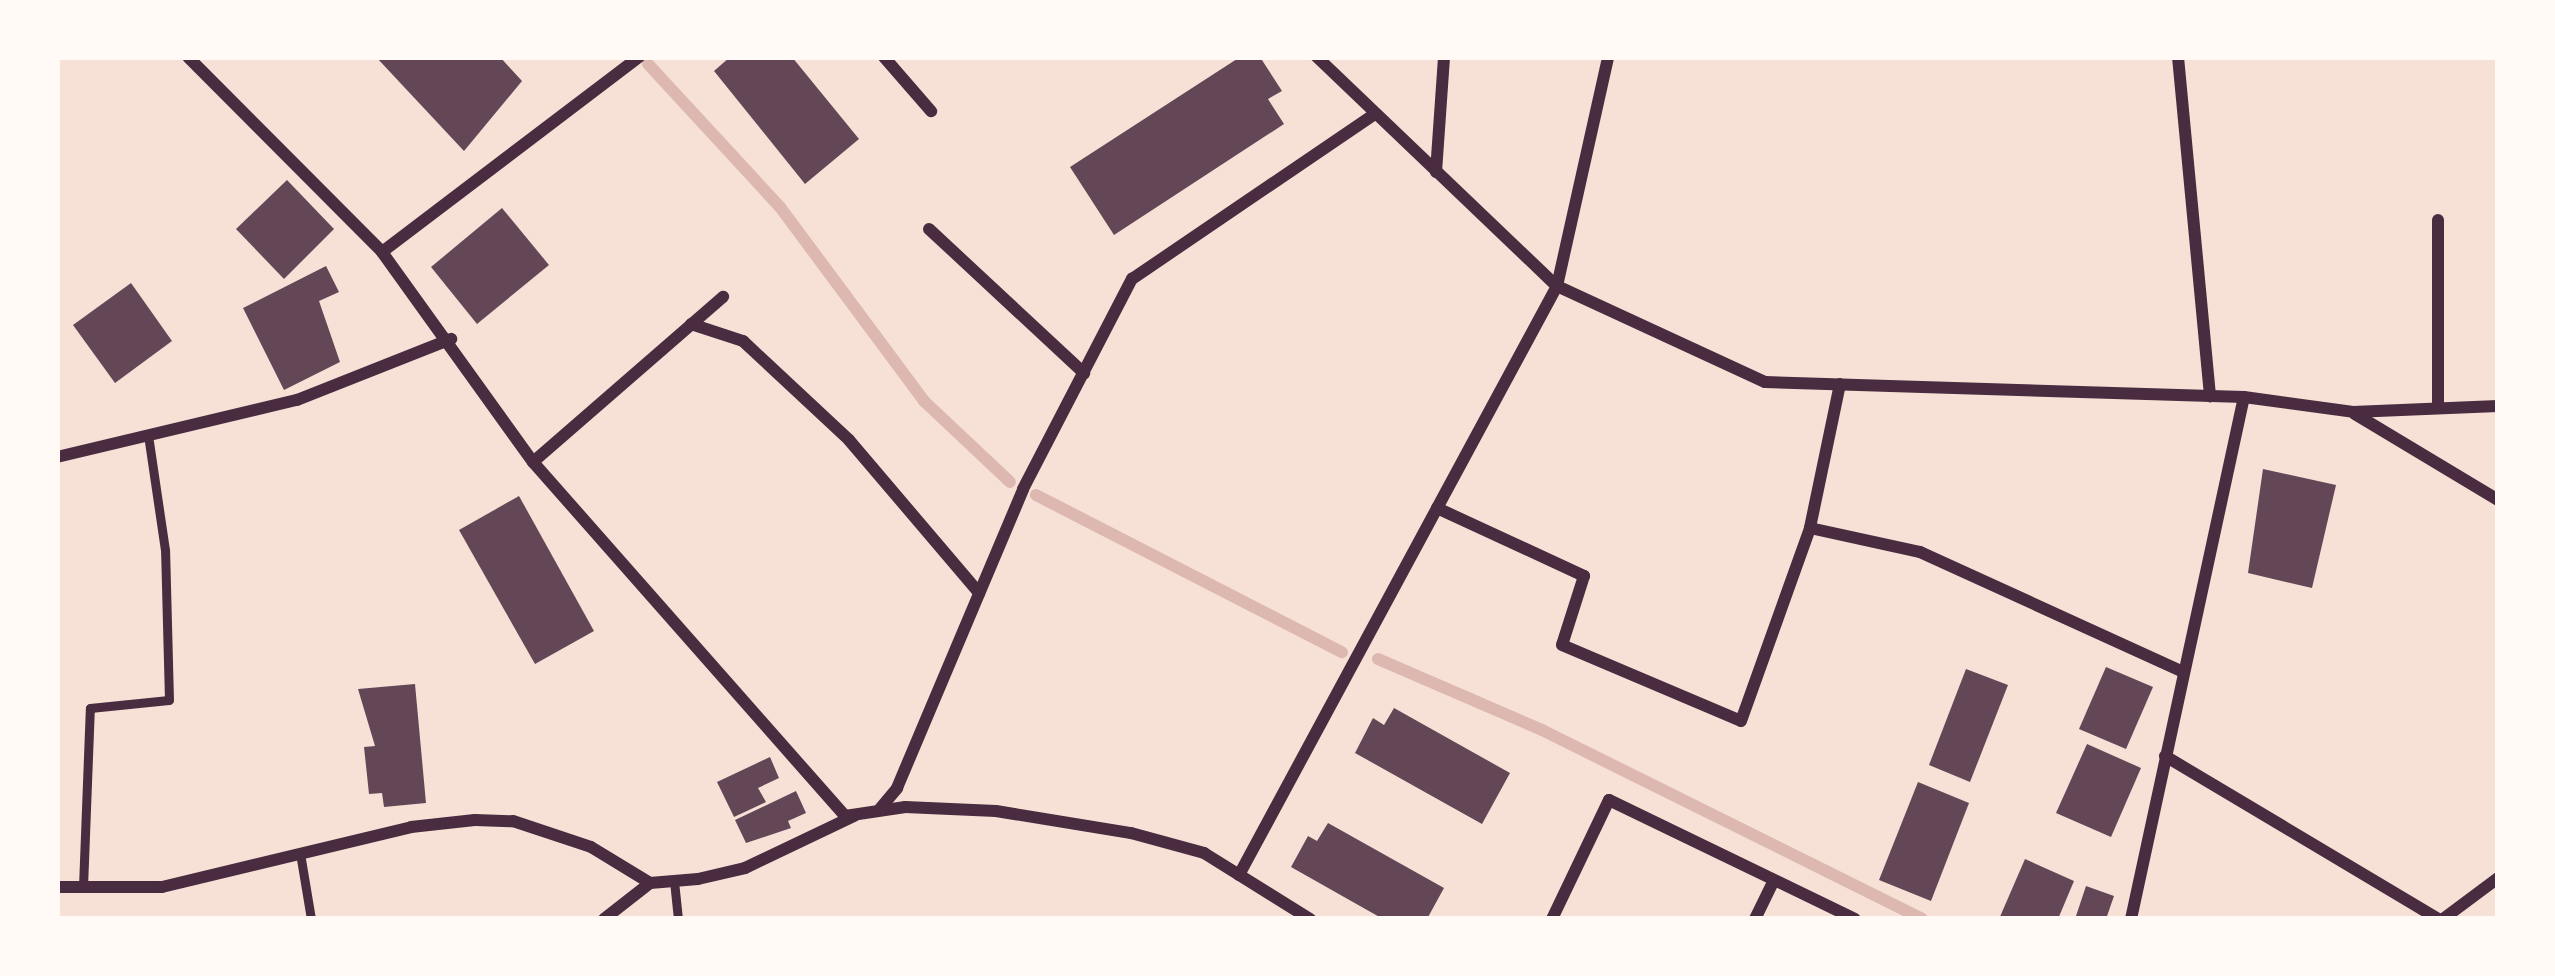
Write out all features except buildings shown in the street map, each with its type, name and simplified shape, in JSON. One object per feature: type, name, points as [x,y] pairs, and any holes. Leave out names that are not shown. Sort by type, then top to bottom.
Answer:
[{"type":"street","points":[[188,57],[382,252],[451,339],[533,462],[845,816],[996,811],[1131,833],[1204,853],[1310,919]]},
{"type":"street","points":[[382,252],[639,57]]},
{"type":"street","points":[[884,57],[931,111]]},
{"type":"street","points":[[1317,57],[1557,286],[1765,382],[2210,396],[2353,412],[2498,406]]},
{"type":"street","points":[[1338,57],[1339,79]]},
{"type":"street","points":[[1436,172],[1444,57]]},
{"type":"street","points":[[1239,875],[1557,286],[1608,57]]},
{"type":"street","points":[[2178,57],[2210,396]]},
{"type":"street","points":[[877,812],[897,788],[980,592],[1132,279],[1375,114]]},
{"type":"street","points":[[2438,220],[2438,405]]},
{"type":"street","points":[[928,229],[1084,373]]},
{"type":"street","points":[[533,462],[723,296]]},
{"type":"street","points":[[691,324],[743,341],[849,440],[980,592]]},
{"type":"street","points":[[57,457],[148,441],[297,400],[451,339]]},
{"type":"street","points":[[1438,508],[1584,576],[1562,645],[1741,721],[1810,528],[1840,384]]},
{"type":"street","points":[[2131,919],[2244,398]]},
{"type":"street","points":[[2353,412],[2498,500]]},
{"type":"street","points":[[1810,528],[1920,552],[2183,672]]},
{"type":"street","points":[[2165,756],[2440,919],[2498,878]]},
{"type":"street","points":[[1552,919],[1610,800],[1855,919]]},
{"type":"street","points":[[604,919],[650,884],[745,868],[857,814]]},
{"type":"street","points":[[57,886],[162,887],[301,860],[411,827],[513,820],[590,847],[650,884]]},
{"type":"street","points":[[1755,919],[1774,880]]},
{"type":"lane","points":[[83,886],[90,708],[169,700],[165,550],[148,441]]},
{"type":"lane","points":[[301,860],[311,919]]},
{"type":"lane","points":[[674,881],[677,919]]},
{"type":"waterway","points":[[648,64],[780,207],[924,401],[1010,482]]},
{"type":"waterway","points":[[1036,495],[1342,652]]},
{"type":"waterway","points":[[1378,659],[1542,730],[1922,919]]}]
